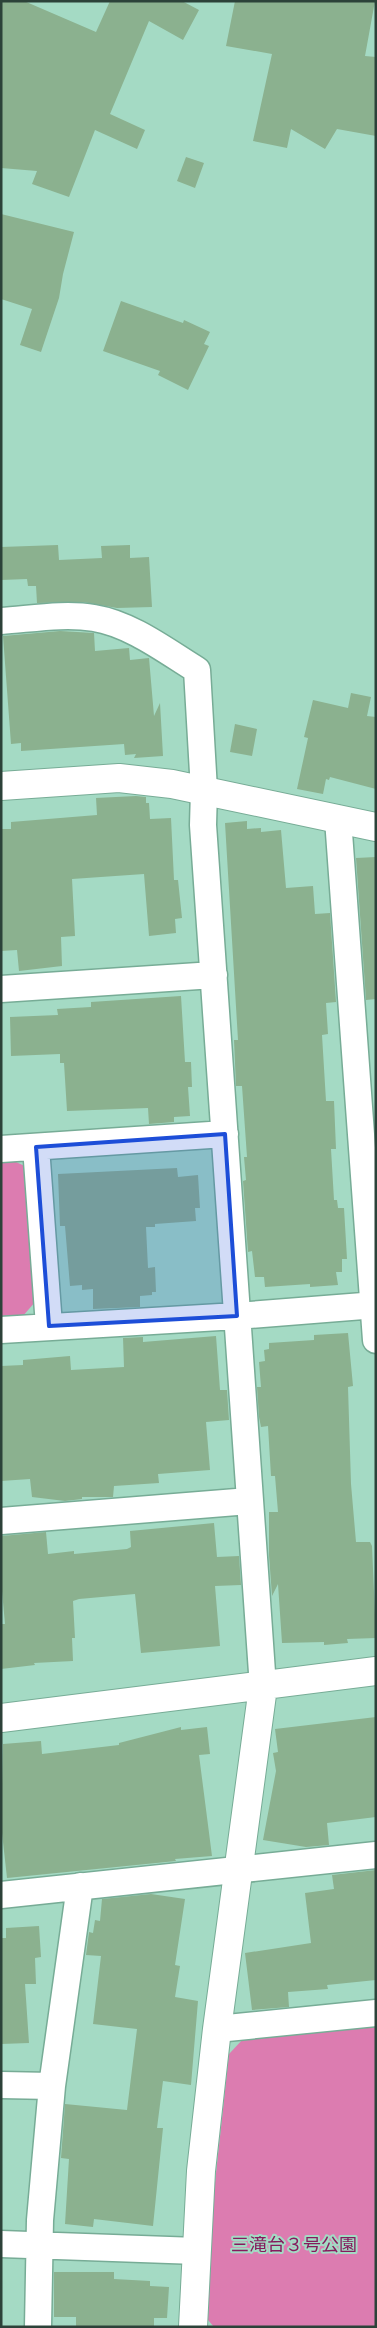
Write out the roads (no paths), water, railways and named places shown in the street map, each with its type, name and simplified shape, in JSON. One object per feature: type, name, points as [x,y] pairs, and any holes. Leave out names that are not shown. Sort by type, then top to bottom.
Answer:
[{"type":"street","points":[[1,621],[74,616],[94,618],[135,633],[197,670],[204,790],[203,825],[263,1687],[217,2029],[201,2171],[193,2327]]},
{"type":"street","points":[[1,786],[119,778],[204,790],[376,827]]},
{"type":"street","points":[[338,819],[369,1154],[376,1340]]},
{"type":"street","points":[[1,989],[214,975]]},
{"type":"street","points":[[1,1149],[225,1134]]},
{"type":"street","points":[[36,1147],[49,1326]]},
{"type":"street","points":[[1,1330],[237,1316],[375,1305]]},
{"type":"street","points":[[1,1522],[249,1501]]},
{"type":"street","points":[[1,1718],[263,1687],[376,1671]]},
{"type":"street","points":[[1,1895],[376,1855]]},
{"type":"street","points":[[38,2327],[40,2220],[52,2086],[80,1886]]},
{"type":"street","points":[[217,2029],[376,2013]]},
{"type":"street","points":[[1,2085],[52,2086]]},
{"type":"street","points":[[1,2244],[197,2251]]},
{"type":"park label","name":"三滝台３号公園","points":[[294,2245]]}]
